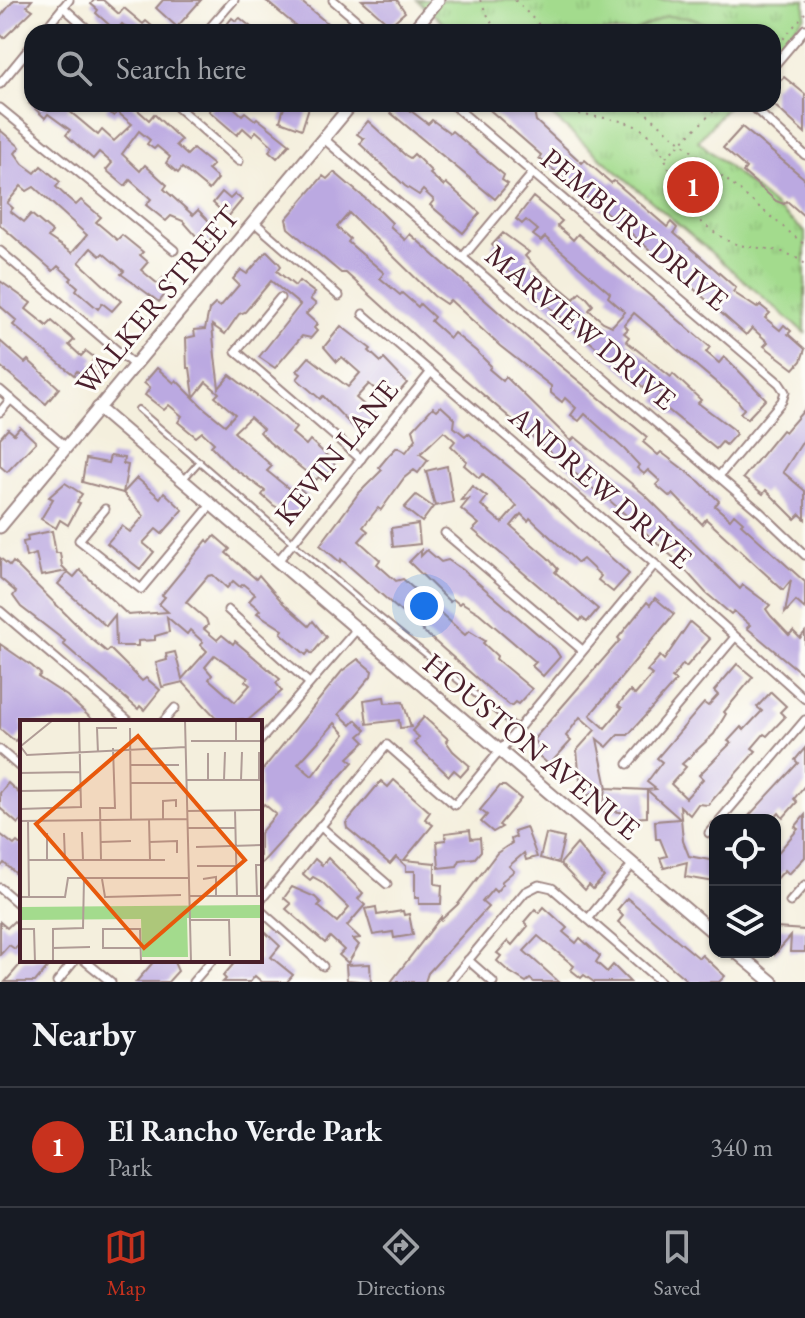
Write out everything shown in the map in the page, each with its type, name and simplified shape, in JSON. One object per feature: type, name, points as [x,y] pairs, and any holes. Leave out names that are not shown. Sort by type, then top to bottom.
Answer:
[{"type":"street","points":[[49,24],[69,0]]},
{"type":"street","points":[[213,24],[234,0]]},
{"type":"street","points":[[333,0],[361,24]]},
{"type":"street","points":[[418,24],[438,0]]},
{"type":"street","points":[[63,7],[82,24]]},
{"type":"street","points":[[781,58],[805,29]]},
{"type":"street","points":[[0,84],[24,55]]},
{"type":"street","points":[[0,108],[174,250]]},
{"type":"street","points":[[183,112],[239,161]]},
{"type":"street","name":"WALKER STREET","points":[[0,527],[346,112]]},
{"type":"street","name":"PEMBURY DRIVE","points":[[461,112],[785,392],[782,401],[719,476]]},
{"type":"street","points":[[759,112],[805,155]]},
{"type":"street","name":"MARVIEW DRIVE","points":[[324,139],[719,476],[805,555]]},
{"type":"street","points":[[462,258],[533,173]]},
{"type":"street","points":[[254,222],[339,296]]},
{"type":"street","points":[[0,251],[134,365]]},
{"type":"street","points":[[280,298],[236,351],[361,459]]},
{"type":"street","name":"ANDREW DRIVE","points":[[363,314],[655,564],[805,699]]},
{"type":"street","name":"KEVIN LANE","points":[[278,561],[431,372]]},
{"type":"street","points":[[0,390],[66,447]]},
{"type":"street","points":[[0,412],[11,399]]},
{"type":"street","name":"HOUSTON AVENUE","points":[[98,408],[709,929]]},
{"type":"street","points":[[105,509],[79,540],[141,589],[211,505]]},
{"type":"street","points":[[445,533],[581,649]]},
{"type":"street","points":[[798,549],[805,541]]},
{"type":"street","points":[[262,898],[387,745],[455,805],[581,649],[655,564]]},
{"type":"street","points":[[228,610],[308,682]]},
{"type":"street","points":[[0,611],[128,720]]},
{"type":"street","points":[[262,739],[357,629]]},
{"type":"street","points":[[628,764],[735,637]]},
{"type":"street","points":[[165,720],[175,708]]},
{"type":"street","points":[[725,814],[805,720]]},
{"type":"street","points":[[0,750],[20,767]]},
{"type":"street","points":[[320,826],[387,884]]},
{"type":"street","points":[[588,919],[633,864]]},
{"type":"street","points":[[450,982],[525,892],[539,885],[552,888],[661,982]]},
{"type":"street","points":[[790,902],[805,885]]},
{"type":"street","points":[[0,889],[20,905]]},
{"type":"street","points":[[262,912],[323,966]]},
{"type":"street","points":[[743,958],[772,982]]},
{"type":"street","points":[[468,960],[493,982]]},
{"type":"street","points":[[57,982],[73,962]]},
{"type":"street","points":[[86,962],[111,982]]},
{"type":"street","points":[[193,982],[210,962]]},
{"type":"lane","points":[[138,409],[376,615],[517,728]]},
{"type":"lane","points":[[182,480],[200,461]]},
{"type":"path","points":[[480,0],[492,24]]},
{"type":"path","points":[[515,0],[538,24]]},
{"type":"path","points":[[781,42],[805,13]]},
{"type":"path","points":[[566,112],[633,124],[652,138],[665,157],[682,199],[722,238],[734,244],[784,250],[805,264]]},
{"type":"path","points":[[645,112],[805,245]]},
{"type":"path","points":[[665,157],[712,112]]},
{"type":"green space","points":[[417,0],[805,0],[805,16],[781,44],[781,24],[445,24]]},
{"type":"green space","points":[[666,16],[693,18],[706,24],[650,24]]},
{"type":"green space","points":[[547,112],[723,112],[698,141],[805,232],[805,333]]},
{"type":"building","points":[[14,0],[32,0],[27,6],[33,10],[4,38],[0,34],[0,17]]},
{"type":"building","points":[[94,0],[103,0],[119,14],[124,8],[143,24],[108,24],[91,4]]},
{"type":"building","points":[[163,0],[201,0],[180,24],[174,24],[156,8]]},
{"type":"building","points":[[265,0],[299,0],[328,24],[294,24]]},
{"type":"building","points":[[362,0],[397,0],[405,12],[389,24]]},
{"type":"building","points":[[232,18],[236,21],[240,18],[247,24],[227,24]]},
{"type":"building","points":[[784,77],[805,94],[805,133],[781,111],[781,80]]},
{"type":"building","points":[[39,112],[71,112],[98,135],[102,130],[114,141],[132,124],[117,112],[140,112],[149,120],[154,114],[181,140],[176,145],[187,155],[193,149],[213,165],[208,170],[218,179],[209,190],[182,168],[178,173],[166,163],[170,157],[157,146],[154,149],[147,144],[150,140],[139,131],[122,154],[140,171],[145,165],[167,185],[164,189],[193,215],[198,210],[218,230],[205,246],[183,221],[171,216],[166,221],[146,205],[151,199],[130,180],[125,186],[106,170],[112,163],[99,152],[93,159],[66,135],[70,130],[48,114],[45,118]]},
{"type":"building","points":[[210,112],[239,112],[242,115],[245,112],[290,144],[277,158],[269,151],[273,146],[256,131],[252,136],[243,128],[237,135]]},
{"type":"building","points":[[283,112],[307,112],[302,129],[280,121]]},
{"type":"building","points":[[390,112],[412,112],[428,124],[432,120],[450,133],[452,131],[504,175],[502,180],[508,184],[495,199]]},
{"type":"building","points":[[492,112],[534,112],[536,121],[582,163],[585,160],[611,183],[614,181],[667,227],[671,222],[677,228],[674,233],[736,288],[733,292],[770,313],[765,318],[780,330],[784,325],[791,331],[788,334],[805,349],[801,361],[794,369],[764,346],[768,342],[752,328],[746,335],[624,227],[539,158],[541,155]]},
{"type":"building","points":[[368,121],[405,155],[410,158],[414,154],[432,172],[430,174],[444,186],[446,183],[480,213],[463,233],[430,205],[434,200],[423,190],[419,195],[405,186],[360,144],[364,139],[357,134]]},
{"type":"building","points":[[742,127],[805,179],[805,217],[787,201],[784,204],[776,201],[743,172],[746,168],[723,148]]},
{"type":"building","points":[[0,130],[20,147],[15,153],[23,164],[35,173],[41,166],[60,182],[56,187],[76,205],[81,200],[101,217],[96,222],[117,240],[122,235],[143,252],[140,255],[148,262],[141,270],[158,284],[163,278],[172,286],[159,302],[121,274],[124,271],[103,253],[100,256],[91,248],[79,262],[121,301],[112,311],[102,303],[98,309],[76,290],[78,287],[70,280],[72,278],[58,266],[53,271],[0,225]],"holes":[[[21,186],[27,191],[34,187],[87,235],[72,253],[48,237],[52,232],[31,214],[24,222],[10,211],[13,208],[7,203]]]},
{"type":"building","points":[[334,172],[381,212],[405,240],[410,234],[546,354],[647,437],[643,442],[658,455],[661,452],[700,482],[719,501],[715,506],[730,519],[734,514],[805,582],[805,609],[796,601],[785,613],[791,580],[783,590],[706,519],[702,524],[673,494],[670,497],[656,485],[660,481],[648,470],[644,474],[637,468],[639,465],[624,449],[585,414],[579,421],[571,415],[576,408],[565,398],[562,402],[551,393],[551,386],[500,346],[450,300],[446,304],[434,296],[349,213],[337,227],[350,239],[348,242],[384,273],[380,278],[418,307],[420,304],[434,317],[431,321],[450,338],[454,333],[476,351],[491,366],[489,369],[503,381],[506,377],[571,441],[575,437],[644,494],[740,589],[743,585],[770,605],[766,609],[789,635],[793,631],[800,638],[805,632],[805,676],[747,628],[750,625],[734,611],[731,614],[706,593],[676,560],[598,490],[426,346],[346,273],[341,273],[288,228],[286,219],[323,176],[327,179]]},
{"type":"building","points":[[222,192],[230,199],[235,194],[242,200],[228,217],[213,203]]},
{"type":"building","points":[[533,197],[562,221],[557,226],[573,240],[578,234],[710,347],[706,352],[719,363],[724,357],[766,399],[747,419],[740,413],[744,409],[737,400],[634,313],[624,325],[628,329],[624,333],[629,337],[626,341],[671,377],[673,374],[701,400],[698,403],[733,429],[736,434],[726,445],[722,442],[716,449],[656,400],[661,394],[648,383],[644,388],[490,256],[496,249],[492,245],[503,233],[529,252],[525,256],[534,266],[574,299],[580,292],[587,298],[593,305],[589,310],[603,322],[612,326],[625,312],[608,297],[610,293],[545,237],[541,241],[533,235],[538,230],[526,220],[522,224],[516,219]]},
{"type":"building","points":[[267,251],[281,266],[277,271],[295,286],[299,281],[315,293],[310,299],[316,304],[306,314],[317,324],[314,328],[317,331],[311,338],[302,336],[275,368],[259,357],[300,305],[271,281],[245,312],[239,314],[225,334],[212,325],[219,388],[230,375],[296,428],[292,433],[306,445],[310,440],[333,461],[335,466],[323,480],[319,477],[316,480],[269,442],[260,432],[263,429],[250,417],[234,432],[272,466],[267,471],[293,492],[298,487],[309,497],[292,516],[273,505],[262,495],[265,491],[228,464],[202,432],[196,437],[178,422],[182,416],[169,405],[164,410],[145,395],[150,388],[144,383],[157,368],[174,383],[176,380],[203,407],[225,425],[235,414],[215,397],[219,393],[206,382],[194,397],[190,368],[187,368],[186,338],[195,336],[194,330],[205,329],[209,310],[215,304],[220,307],[239,285],[233,279],[241,270],[247,274]]},
{"type":"building","points":[[0,281],[31,303],[26,309],[47,326],[52,321],[74,340],[69,345],[81,356],[86,351],[95,358],[91,363],[100,370],[90,382],[77,371],[74,375],[13,325],[17,321],[0,306]]},
{"type":"building","points":[[341,326],[371,349],[369,351],[381,362],[384,359],[407,383],[390,402],[369,384],[356,398],[376,415],[365,429],[361,426],[357,431],[323,396],[320,399],[297,379],[301,374],[297,371],[309,357],[348,387],[360,373],[342,357],[337,362],[324,347]]},
{"type":"building","points":[[0,341],[25,363],[28,360],[59,388],[46,404],[0,366]]},
{"type":"building","points":[[441,406],[455,419],[454,427],[465,436],[468,433],[537,490],[629,574],[613,592],[598,580],[601,576],[583,559],[578,563],[530,518],[528,521],[521,514],[511,526],[548,558],[558,569],[555,572],[598,609],[587,622],[582,618],[580,621],[473,530],[479,524],[461,509],[469,499],[461,500],[472,486],[487,497],[481,505],[502,523],[517,506],[483,474],[479,478],[464,465],[467,461],[451,446],[455,441],[444,431],[420,454],[428,460],[418,473],[414,470],[404,478],[381,510],[378,508],[363,527],[368,531],[359,541],[380,560],[377,564],[396,581],[403,579],[465,635],[469,631],[485,641],[483,643],[497,656],[496,659],[532,689],[518,704],[515,702],[511,706],[341,559],[340,562],[320,545],[358,494],[382,470],[379,467],[389,455],[397,447],[406,452],[416,439],[413,429],[433,407],[437,410]]},
{"type":"building","points":[[805,409],[805,438],[783,472],[805,491],[805,519],[800,514],[795,519],[766,490],[763,494],[743,478],[782,430],[785,432]]},
{"type":"building","points":[[20,427],[36,442],[7,472],[0,466],[0,438],[8,429],[14,434]]},
{"type":"building","points":[[110,456],[124,458],[123,464],[128,465],[123,493],[82,482],[86,459],[108,463]]},
{"type":"building","points":[[447,466],[453,502],[435,506],[426,471]]},
{"type":"building","points":[[137,478],[160,498],[164,492],[183,510],[162,534],[156,529],[143,543],[154,552],[140,569],[107,543],[122,526],[130,532],[144,516],[123,493]]},
{"type":"building","points":[[65,483],[82,494],[68,525],[60,520],[56,528],[41,519],[53,499],[49,497]]},
{"type":"building","points":[[416,495],[433,507],[422,522],[404,508]]},
{"type":"building","points":[[418,524],[420,544],[393,547],[391,528]]},
{"type":"building","points":[[52,531],[56,553],[60,553],[62,566],[67,571],[41,576],[36,554],[26,557],[23,542],[28,541],[27,536]]},
{"type":"building","points":[[215,536],[230,549],[226,553],[256,579],[259,575],[283,603],[309,626],[313,621],[326,637],[312,654],[309,651],[306,655],[281,633],[283,630],[257,613],[260,610],[249,601],[255,594],[243,584],[240,587],[233,581],[227,588],[213,575],[208,576],[186,602],[206,619],[208,625],[204,629],[217,640],[222,635],[233,644],[235,641],[280,679],[276,683],[282,691],[248,720],[218,720],[183,682],[162,687],[156,663],[167,660],[166,654],[175,652],[182,679],[207,651],[201,645],[203,642],[190,630],[187,634],[167,617],[169,632],[155,636],[155,640],[138,641],[138,646],[116,646],[115,615],[106,626],[58,584],[68,572],[74,577],[80,570],[128,615],[168,612],[159,604],[165,597],[162,595],[207,540],[209,543]],"holes":[[[215,655],[248,678],[245,681],[250,685],[235,702],[209,679],[212,675],[205,667]]]},
{"type":"building","points":[[421,550],[421,556],[427,550],[441,562],[448,560],[463,570],[555,649],[560,657],[543,676],[532,666],[536,662],[479,613],[461,602],[459,604],[453,599],[450,602],[409,562]]},
{"type":"building","points":[[0,558],[10,566],[13,562],[88,636],[107,652],[110,649],[142,681],[146,678],[160,690],[144,710],[140,706],[138,709],[63,644],[65,641],[21,607],[13,596],[16,592],[0,578]]},
{"type":"building","points":[[655,598],[674,614],[590,715],[605,728],[622,708],[618,705],[630,691],[635,695],[652,675],[647,671],[660,656],[664,660],[690,622],[710,639],[686,667],[683,664],[672,678],[676,681],[628,735],[618,735],[607,747],[597,739],[607,788],[647,790],[647,817],[628,818],[627,813],[603,810],[606,788],[587,796],[580,780],[577,750],[595,730],[580,717],[566,736],[571,741],[549,765],[536,753],[540,746],[533,740],[620,640],[618,638],[647,602],[650,605]]},
{"type":"building","points":[[0,644],[32,666],[41,674],[38,677],[67,696],[93,720],[20,720],[20,735],[15,741],[0,729]]},
{"type":"building","points":[[358,659],[372,671],[339,714],[351,725],[356,720],[366,730],[359,736],[365,742],[348,758],[353,762],[262,863],[262,831],[276,814],[264,804],[262,806],[262,771],[342,671]],"holes":[[[335,723],[345,734],[312,776],[298,764]]]},
{"type":"building","points":[[737,664],[753,677],[724,712],[726,714],[714,734],[682,764],[686,767],[671,784],[686,798],[703,779],[699,775],[731,743],[728,741],[762,711],[757,707],[771,692],[786,706],[780,712],[785,717],[767,736],[764,734],[752,748],[756,751],[708,805],[698,804],[690,815],[680,806],[683,841],[689,856],[709,860],[709,881],[685,877],[687,862],[664,868],[660,858],[667,856],[660,839],[656,839],[655,821],[680,819],[647,790],[656,789],[647,782],[662,762],[657,758],[704,703],[708,706],[718,695],[714,691]]},
{"type":"building","points":[[384,697],[385,703],[403,702],[411,727],[400,728],[399,720],[367,724],[364,700]]},
{"type":"building","points":[[424,717],[448,739],[446,741],[453,751],[470,766],[461,776],[454,770],[449,776],[414,743],[419,737],[412,731]]},
{"type":"building","points":[[805,748],[805,785],[794,799],[797,802],[783,818],[779,813],[751,814],[798,763],[795,760]]},
{"type":"building","points":[[394,780],[430,812],[425,819],[433,825],[404,860],[435,863],[435,884],[442,885],[441,904],[419,904],[419,898],[415,898],[415,871],[406,871],[406,866],[396,857],[390,864],[347,828],[346,823],[381,781],[388,787]]},
{"type":"building","points":[[8,783],[20,794],[18,824],[0,808],[0,793]]},
{"type":"building","points":[[500,786],[505,786],[521,799],[499,825],[502,827],[493,832],[481,822],[487,815],[480,810]]},
{"type":"building","points":[[805,815],[805,857],[789,874],[785,870],[781,874],[781,849],[798,829],[795,827]]},
{"type":"building","points":[[526,827],[537,857],[526,860],[524,853],[509,866],[514,871],[501,882],[503,884],[496,892],[493,889],[482,902],[488,907],[428,973],[425,982],[391,982],[441,917],[441,920],[458,904],[497,853],[512,843],[511,839],[516,837],[514,831]]},
{"type":"building","points":[[470,830],[471,839],[480,838],[481,851],[475,858],[460,860],[457,866],[439,868],[437,841],[446,840],[445,833]]},
{"type":"building","points":[[0,834],[14,845],[17,842],[20,844],[20,877],[4,863],[0,868]]},
{"type":"building","points":[[546,834],[564,838],[558,863],[540,858]]},
{"type":"building","points":[[577,844],[604,877],[593,889],[589,885],[585,890],[560,864]]},
{"type":"building","points":[[328,858],[363,893],[358,899],[365,905],[347,926],[360,938],[353,939],[359,945],[348,963],[339,955],[344,950],[330,937],[325,943],[286,909],[291,904],[284,898],[292,887],[315,897],[321,903],[318,906],[337,922],[349,908],[322,882],[313,877],[310,880],[303,874],[315,859],[322,865]]},
{"type":"building","points":[[627,898],[725,976],[719,982],[689,982],[618,922],[623,916],[617,910]]},
{"type":"building","points":[[376,907],[377,915],[403,911],[404,915],[409,914],[413,935],[394,938],[393,932],[373,935],[365,909]]},
{"type":"building","points":[[544,907],[567,928],[563,932],[576,943],[580,938],[600,956],[596,962],[607,972],[613,965],[630,982],[594,982],[584,975],[581,978],[571,970],[574,966],[538,936],[524,951],[559,982],[534,982],[530,979],[526,982],[508,971],[497,961],[501,956],[497,953],[508,941],[512,945],[528,926],[524,922],[535,909],[539,913]]},
{"type":"building","points":[[14,921],[20,926],[20,943],[15,949],[9,945],[0,955],[0,922],[7,928]]},
{"type":"building","points":[[781,928],[805,930],[805,952],[790,952],[791,936],[781,947]]},
{"type":"building","points":[[265,932],[280,946],[271,957],[293,975],[287,982],[262,982],[255,976],[250,982],[223,982],[226,979],[223,976],[235,962],[262,962],[262,935]]},
{"type":"building","points":[[22,962],[50,964],[35,982],[5,982]]},
{"type":"building","points":[[153,962],[174,962],[178,971],[168,982],[136,982]]},
{"type":"building","points":[[370,964],[371,982],[347,980],[346,965]]},
{"type":"place","name":"El Rancho Verde Park","points":[[693,187]]}]
